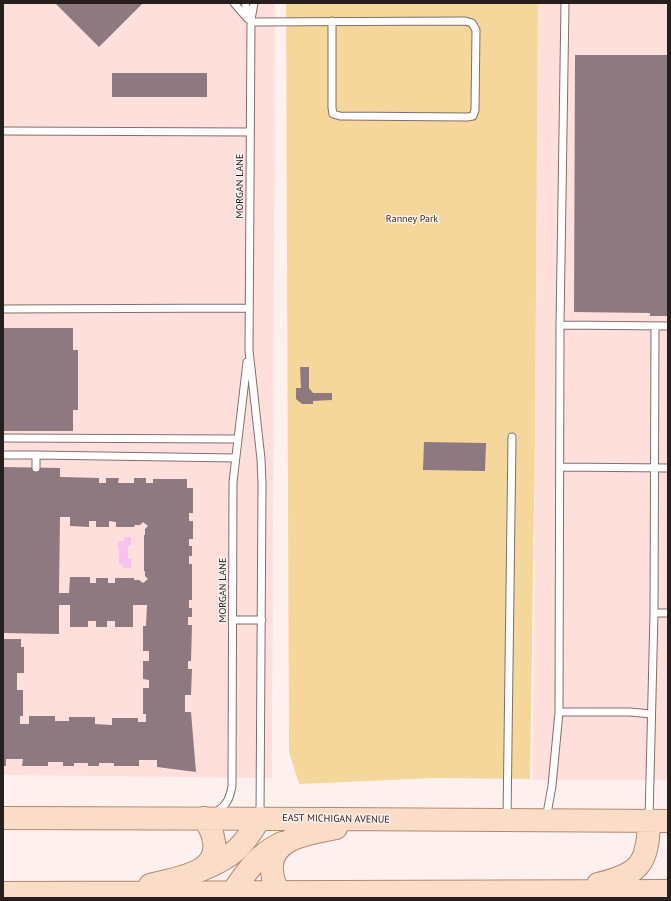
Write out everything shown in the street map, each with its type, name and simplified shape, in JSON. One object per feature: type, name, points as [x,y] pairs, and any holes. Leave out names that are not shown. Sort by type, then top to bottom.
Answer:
[{"type":"main road","name":"EAST MICHIGAN AVENUE","points":[[3,818],[260,818],[507,822],[659,821]]},
{"type":"main road","points":[[200,870],[211,861],[214,849],[213,836],[204,818]]},
{"type":"main road","points":[[123,893],[200,870],[220,862],[235,853],[260,818]]},
{"type":"main road","points":[[232,892],[260,857],[266,852],[290,840],[307,834],[378,820]]},
{"type":"main road","points":[[573,891],[624,877],[637,867],[646,854],[649,839],[659,821]]},
{"type":"main road","points":[[281,893],[275,884],[271,866],[274,854],[279,848],[290,840]]},
{"type":"main road","points":[[3,893],[281,893],[509,890],[667,893]]},
{"type":"lane","points":[[234,3],[251,22],[332,21],[465,21],[472,23],[476,30],[475,110],[473,116],[347,117],[334,114],[332,108],[332,21]]},
{"type":"lane","name":"MORGAN LANE","points":[[245,3],[251,22],[249,350],[262,459],[260,818]]},
{"type":"lane","points":[[251,22],[254,3]]},
{"type":"lane","points":[[546,821],[552,786],[559,712],[560,324],[566,3]]},
{"type":"lane","points":[[3,131],[250,132]]},
{"type":"lane","points":[[3,309],[249,308]]},
{"type":"lane","points":[[560,324],[668,326]]},
{"type":"lane","points":[[655,326],[654,613],[651,714],[659,821]]},
{"type":"lane","name":"MORGAN LANE","points":[[204,818],[217,812],[226,805],[232,786],[233,482],[249,350]]},
{"type":"lane","points":[[507,822],[512,437]]},
{"type":"lane","points":[[3,438],[238,439]]},
{"type":"lane","points":[[3,455],[235,458]]},
{"type":"lane","points":[[36,455],[36,468]]},
{"type":"lane","points":[[560,467],[668,468]]},
{"type":"lane","points":[[654,613],[668,613]]},
{"type":"lane","points":[[233,620],[262,620]]},
{"type":"lane","points":[[559,712],[630,712],[651,714]]},
{"type":"shaded area","points":[[3,3],[275,3],[272,778],[3,775]]},
{"type":"shaded area","points":[[538,3],[668,3],[668,780],[533,780]]},
{"type":"shaded area","points":[[124,537],[131,537],[131,545],[128,546],[128,559],[131,559],[131,568],[123,568],[122,564],[119,564],[119,550],[123,549],[118,549],[118,541],[124,541]]},
{"type":"green space","name":"Ranney Park","points":[[286,3],[538,3],[535,435],[530,779],[435,778],[299,784],[289,752]]},
{"type":"building","points":[[55,3],[143,3],[99,47]]},
{"type":"building","points":[[575,55],[668,55],[668,316],[650,316],[650,313],[574,312]]},
{"type":"building","points":[[112,73],[207,73],[207,97],[112,97]]},
{"type":"building","points":[[3,328],[73,328],[73,350],[78,350],[78,410],[73,410],[73,431],[3,431]]},
{"type":"building","points":[[300,367],[309,367],[309,388],[313,393],[332,393],[332,400],[313,401],[313,404],[302,404],[296,399],[296,388],[301,388]]},
{"type":"building","points":[[424,442],[486,443],[485,471],[423,470]]},
{"type":"building","points":[[3,467],[60,468],[60,477],[99,478],[99,483],[106,483],[106,478],[119,478],[118,483],[134,483],[134,478],[146,478],[146,483],[153,483],[153,479],[187,479],[187,488],[193,488],[193,513],[189,513],[189,521],[193,521],[193,539],[189,539],[189,546],[192,546],[192,556],[189,556],[189,564],[192,564],[192,600],[189,600],[189,608],[192,608],[192,617],[188,617],[188,625],[192,625],[191,661],[188,661],[188,669],[192,669],[191,695],[185,695],[185,712],[191,712],[196,772],[157,767],[157,760],[139,760],[139,766],[114,766],[114,763],[99,763],[99,766],[88,766],[88,763],[74,763],[74,766],[63,766],[63,762],[48,762],[48,766],[22,766],[23,759],[6,759],[6,766],[3,766],[3,639],[21,639],[21,647],[24,647],[24,673],[17,673],[17,690],[23,690],[23,716],[20,716],[20,724],[29,724],[29,716],[55,716],[55,721],[69,721],[69,717],[95,717],[95,724],[112,725],[112,718],[138,718],[138,722],[146,722],[146,714],[143,714],[143,688],[149,688],[149,680],[143,679],[143,661],[149,661],[149,651],[143,651],[143,626],[146,626],[147,605],[133,605],[133,627],[115,627],[115,621],[107,621],[107,627],[96,627],[96,621],[88,621],[88,627],[70,627],[70,605],[59,605],[59,634],[3,633]],"holes":[[[60,517],[70,517],[70,526],[89,527],[89,521],[96,521],[96,527],[109,527],[109,521],[116,522],[116,527],[134,527],[135,525],[140,525],[143,522],[148,526],[145,529],[144,535],[144,571],[145,576],[148,579],[143,583],[139,580],[134,580],[134,578],[115,578],[115,583],[108,583],[108,578],[96,578],[96,583],[90,583],[90,577],[70,577],[69,593],[59,593]]]}]
